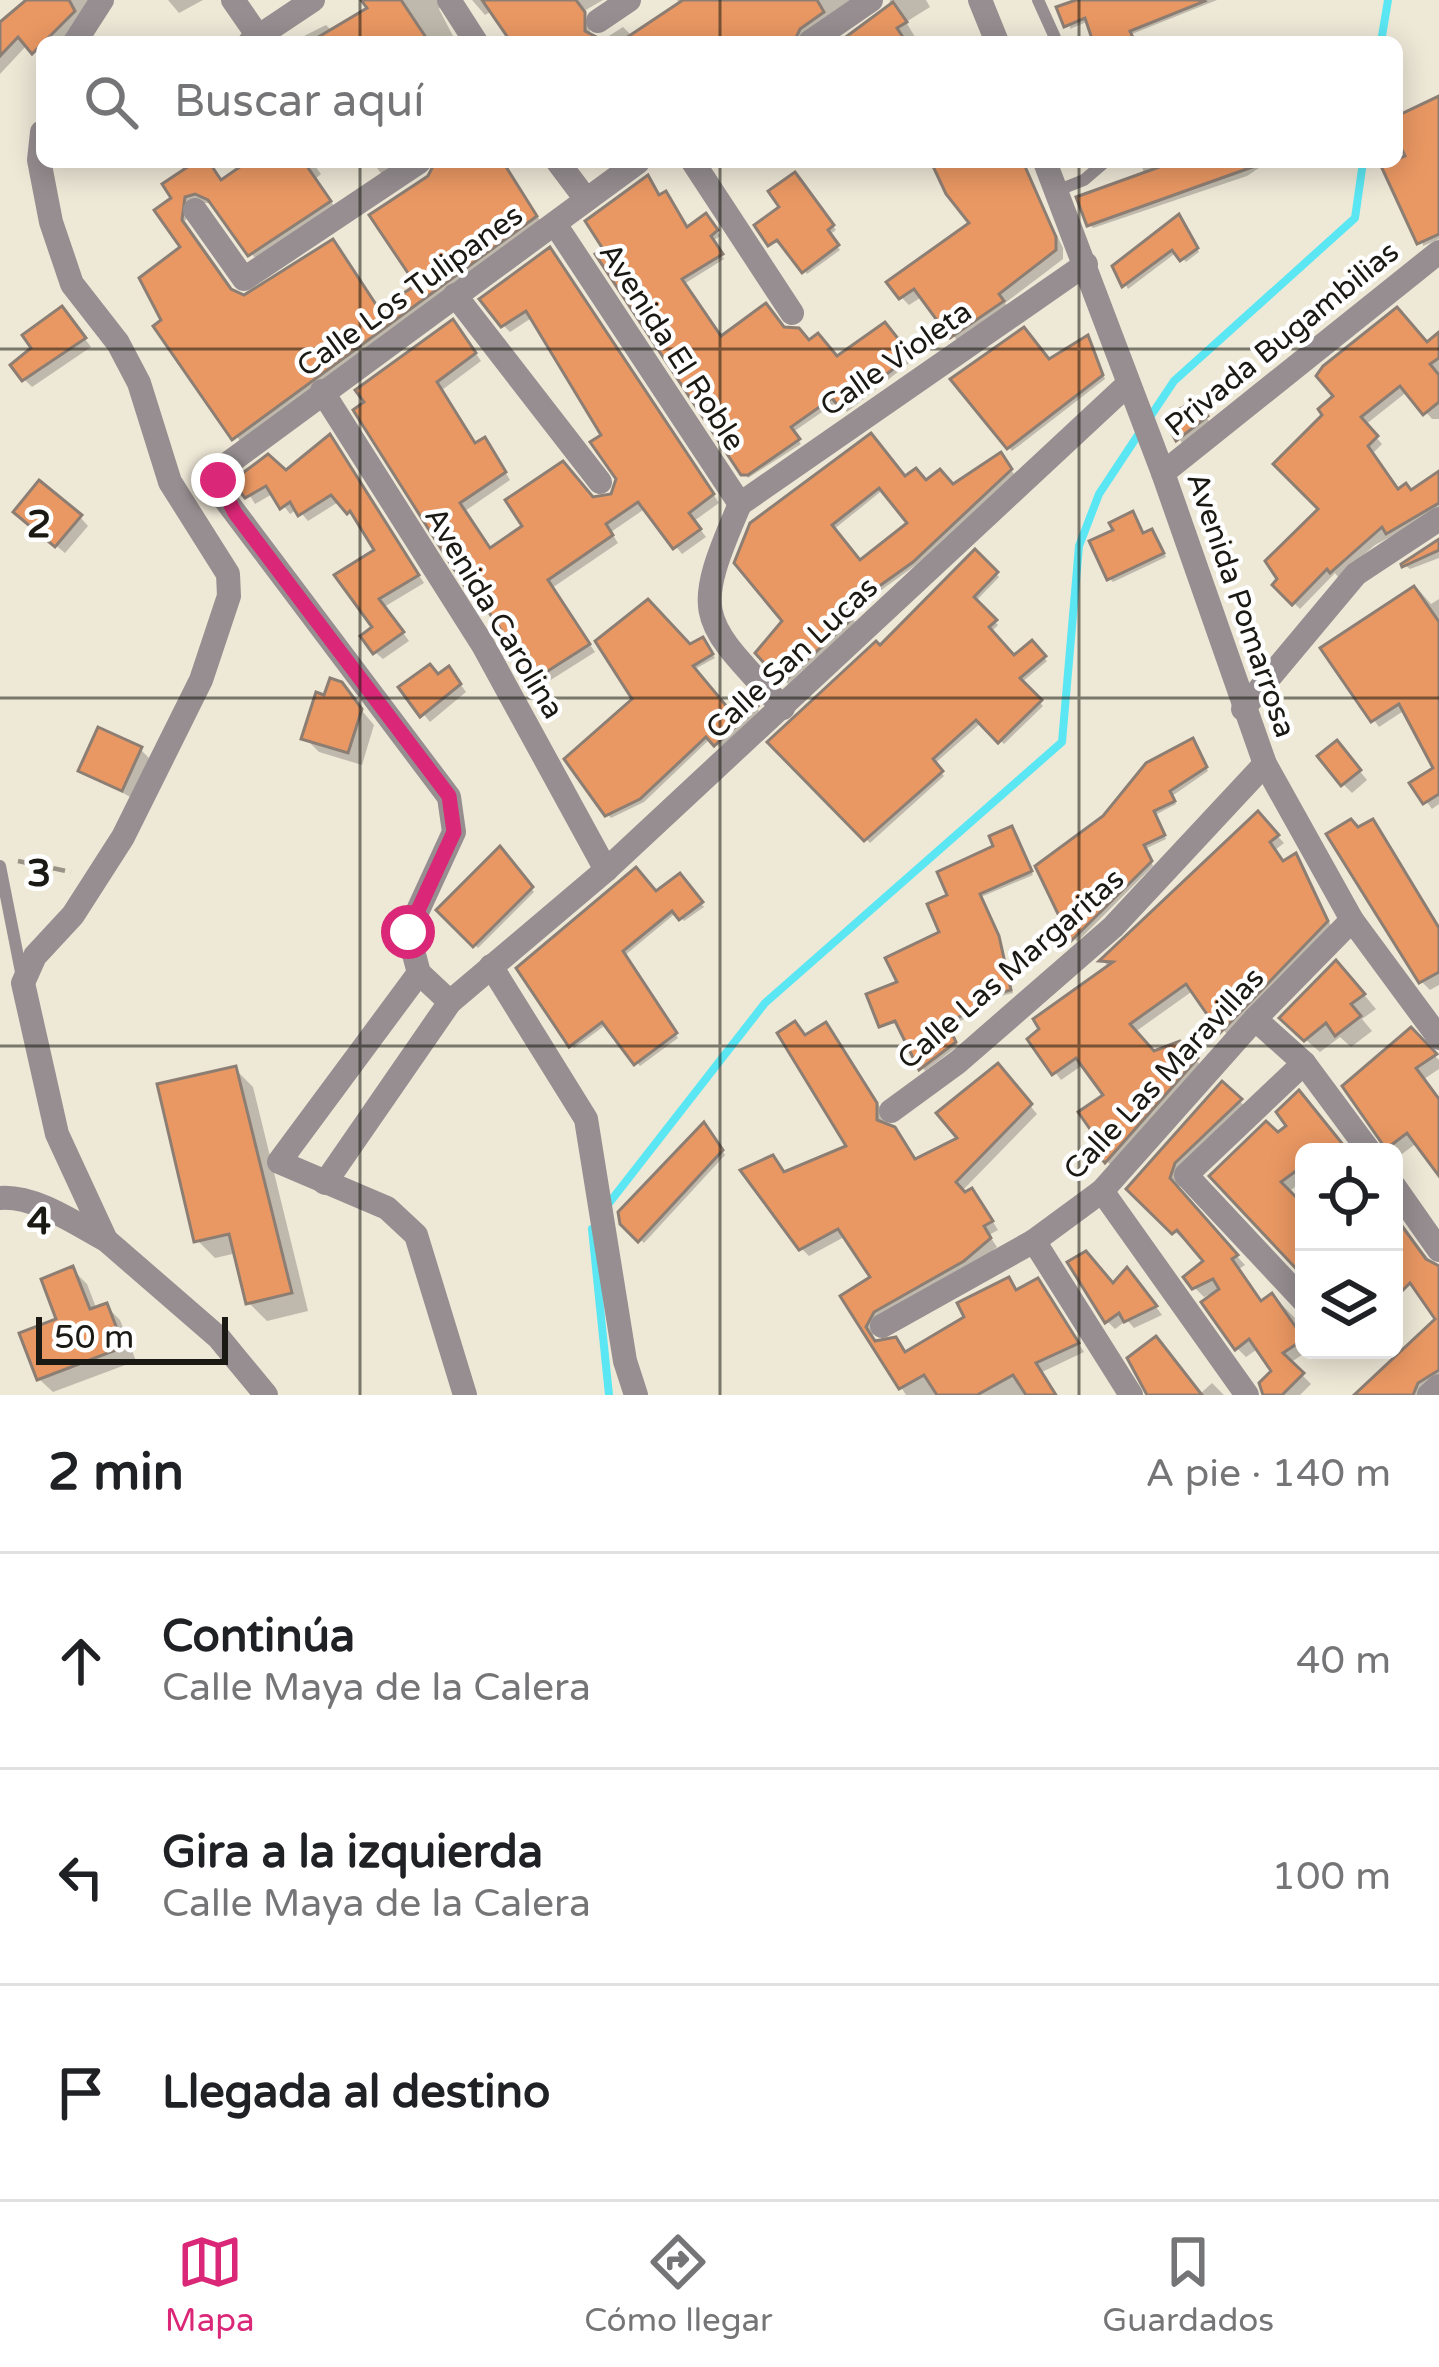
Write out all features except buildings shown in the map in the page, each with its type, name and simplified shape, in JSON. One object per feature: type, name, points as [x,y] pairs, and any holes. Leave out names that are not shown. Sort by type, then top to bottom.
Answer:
[{"type":"street","points":[[79,36],[102,0]]},
{"type":"street","points":[[233,0],[252,36]]},
{"type":"street","points":[[259,36],[313,0]]},
{"type":"street","points":[[449,0],[472,36]]},
{"type":"street","points":[[598,21],[629,0]]},
{"type":"street","points":[[820,36],[871,0]]},
{"type":"street","points":[[980,0],[995,36]]},
{"type":"street","points":[[41,168],[51,222],[72,284],[128,363],[170,482],[228,574],[225,618],[201,680],[100,874],[73,915],[35,956],[23,983],[57,1134],[106,1240]]},
{"type":"street","points":[[195,210],[244,279],[410,168]]},
{"type":"street","points":[[562,168],[585,198]]},
{"type":"street","name":"Calle Los Tulipanes","points":[[419,974],[408,932],[454,832],[449,796],[221,494],[219,470],[629,168]]},
{"type":"street","points":[[697,168],[792,313]]},
{"type":"street","name":"Avenida Pomarrosa","points":[[1047,168],[1161,467],[1265,764],[1352,920],[1439,1038]]},
{"type":"street","name":"Avenida El Roble","points":[[555,224],[740,504]]},
{"type":"street","name":"Privada Bugambilias","points":[[1161,467],[1439,252]]},
{"type":"street","name":"Calle Violeta","points":[[740,504],[1086,264]]},
{"type":"street","points":[[455,295],[600,482]]},
{"type":"street","name":"Calle San Lucas","points":[[325,1183],[450,1002],[606,870],[1127,385]]},
{"type":"street","name":"Avenida Carolina","points":[[322,391],[483,645],[606,870]]},
{"type":"street","points":[[740,504],[710,572],[706,597],[725,642],[783,708]]},
{"type":"street","points":[[1243,710],[1356,574],[1439,519]]},
{"type":"street","name":"Calle Las Margaritas","points":[[890,1111],[958,1062],[1113,927],[1265,764]]},
{"type":"street","name":"Calle Las Maravillas","points":[[882,1326],[1034,1241],[1102,1191],[1255,1018],[1352,920]]},
{"type":"street","points":[[491,966],[586,1119],[625,1361],[636,1395]]},
{"type":"street","points":[[450,1002],[419,974],[279,1162],[387,1208],[416,1235],[465,1395]]},
{"type":"street","points":[[1255,1018],[1304,1063],[1363,1143]]},
{"type":"street","points":[[1295,1291],[1186,1175],[1304,1063]]},
{"type":"street","points":[[1102,1191],[1247,1395]]},
{"type":"street","points":[[0,1198],[13,1197],[106,1240],[219,1338],[266,1395]]},
{"type":"street","points":[[1403,1199],[1439,1250]]},
{"type":"street","points":[[1034,1241],[1130,1395]]},
{"type":"street","points":[[1430,1395],[1439,1386]]},
{"type":"lane","points":[[1037,0],[1054,36]]},
{"type":"lane","points":[[1056,190],[1084,180],[1098,168]]},
{"type":"lane","points":[[0,866],[23,983]]},
{"type":"path","points":[[0,856],[48,870],[100,874]]},
{"type":"waterway","points":[[1382,36],[1388,0]]},
{"type":"waterway","points":[[1148,420],[1174,381],[1355,218],[1362,168]]},
{"type":"waterway","points":[[606,1207],[765,1003],[1062,742],[1079,546],[1099,494],[1140,432]]},
{"type":"waterway","points":[[592,1229],[609,1395]]},
{"type":"route","points":[[218,480],[221,494],[449,796],[454,832],[408,932]]}]
